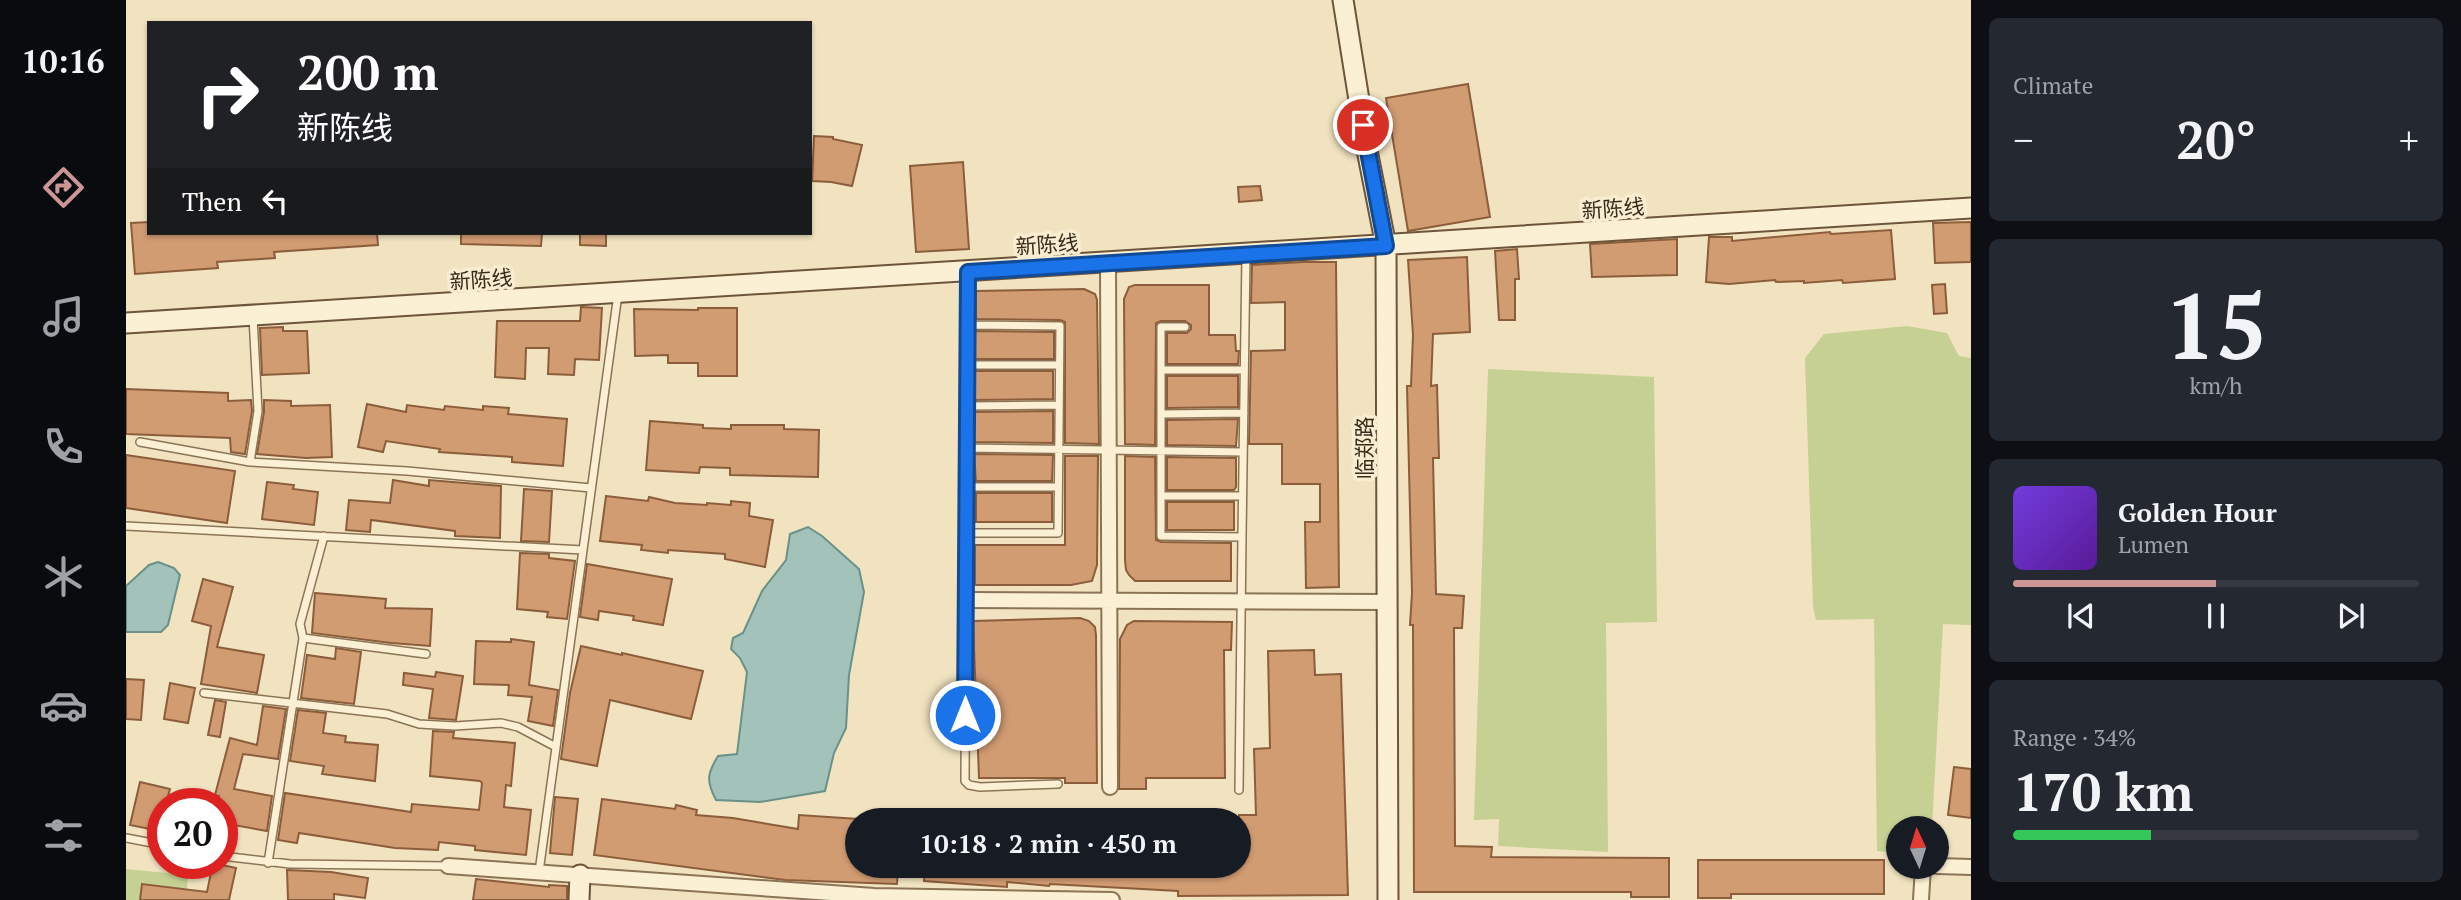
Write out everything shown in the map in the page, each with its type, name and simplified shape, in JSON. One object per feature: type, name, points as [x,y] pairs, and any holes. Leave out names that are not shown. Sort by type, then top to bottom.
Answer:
[{"type":"street","name":"临郑路","points":[[1343,0],[1367,150],[1386,246],[1388,900]]},
{"type":"street","name":"新陈线","points":[[126,323],[1971,208]]},
{"type":"street","points":[[1108,263],[1110,787]]},
{"type":"street","points":[[966,600],[1387,603]]},
{"type":"street","points":[[448,866],[911,898],[1112,900]]},
{"type":"street","points":[[1950,866],[1971,867]]},
{"type":"street","points":[[579,900],[580,875]]},
{"type":"street","points":[[1921,900],[1922,879]]},
{"type":"lane","points":[[1239,790],[1246,254]]},
{"type":"lane","points":[[968,272],[965,781],[969,785],[980,787],[1058,784]]},
{"type":"lane","points":[[539,872],[618,293]]},
{"type":"lane","points":[[250,462],[258,411],[253,316]]},
{"type":"lane","points":[[966,533],[1058,533],[1059,449],[1059,326],[968,325]]},
{"type":"lane","points":[[1185,327],[1161,327],[1161,536],[1242,537]]},
{"type":"lane","points":[[967,365],[1059,365]]},
{"type":"lane","points":[[1161,370],[1244,370]]},
{"type":"lane","points":[[967,406],[1059,405]]},
{"type":"lane","points":[[1161,414],[1244,413]]},
{"type":"lane","points":[[140,442],[250,462],[407,471],[591,488]]},
{"type":"lane","points":[[967,448],[1243,452]]},
{"type":"lane","points":[[967,487],[1058,487]]},
{"type":"lane","points":[[1161,496],[1242,496]]},
{"type":"lane","points":[[126,526],[583,550]]},
{"type":"lane","points":[[268,863],[303,639],[300,624],[324,536]]},
{"type":"lane","points":[[303,639],[426,654]]},
{"type":"lane","points":[[204,693],[387,714],[419,724],[455,726],[501,723],[518,727],[556,747]]},
{"type":"lane","points":[[126,838],[147,842]]},
{"type":"lane","points":[[238,858],[268,863],[448,866]]},
{"type":"green space","points":[[1907,326],[1947,333],[1959,356],[1971,358],[1971,625],[1943,624],[1933,816],[1886,816],[1886,852],[1877,851],[1874,619],[1816,620],[1813,606],[1805,358],[1824,334]]},
{"type":"green space","points":[[1488,369],[1654,377],[1657,622],[1606,623],[1608,852],[1498,846],[1499,819],[1474,820]]},
{"type":"green space","points":[[126,869],[147,871],[147,879],[188,879],[186,900],[126,900]]},
{"type":"water","points":[[808,527],[859,569],[864,592],[849,675],[846,728],[834,753],[825,791],[760,802],[716,800],[709,782],[710,773],[718,756],[737,754],[747,672],[740,658],[731,649],[733,638],[743,633],[762,591],[786,560],[790,534]]},
{"type":"water","points":[[158,562],[174,568],[180,575],[168,625],[161,632],[126,632],[126,586],[149,565]]},
{"type":"building","points":[[1468,84],[1490,217],[1408,231],[1386,98]]},
{"type":"building","points":[[814,136],[833,137],[862,145],[852,186],[812,181]]},
{"type":"building","points":[[963,162],[969,249],[916,252],[910,166]]},
{"type":"building","points":[[1260,186],[1262,200],[1239,202],[1238,187]]},
{"type":"building","points":[[147,222],[147,235],[377,235],[378,245],[274,252],[275,258],[217,262],[218,268],[135,274],[131,223]]},
{"type":"building","points":[[1971,222],[1971,262],[1935,263],[1933,223]]},
{"type":"building","points":[[1891,230],[1895,279],[1843,283],[1842,280],[1804,283],[1775,280],[1729,284],[1706,282],[1709,237],[1732,237],[1732,241],[1830,232]]},
{"type":"building","points":[[461,235],[542,235],[541,246],[461,244]]},
{"type":"building","points":[[580,235],[606,235],[606,246],[580,245]]},
{"type":"building","points":[[1677,239],[1677,275],[1592,277],[1590,244]]},
{"type":"building","points":[[1517,249],[1519,279],[1515,279],[1515,320],[1499,320],[1495,251]]},
{"type":"building","points":[[1467,257],[1470,332],[1433,334],[1431,386],[1437,385],[1439,458],[1433,458],[1436,594],[1464,596],[1462,628],[1454,628],[1455,846],[1492,847],[1491,857],[1669,858],[1669,897],[1631,897],[1631,892],[1414,892],[1413,625],[1410,625],[1412,593],[1407,386],[1411,386],[1413,335],[1408,260]]},
{"type":"building","points":[[1336,262],[1339,587],[1306,588],[1305,522],[1320,522],[1320,484],[1282,484],[1282,444],[1249,444],[1251,351],[1285,350],[1285,302],[1251,303],[1252,265]]},
{"type":"building","points":[[1945,284],[1947,313],[1934,314],[1932,285]]},
{"type":"building","points":[[1209,285],[1209,335],[1235,335],[1236,351],[1239,351],[1238,364],[1167,364],[1167,333],[1187,333],[1191,325],[1185,321],[1156,323],[1155,445],[1125,444],[1124,299],[1129,287]]},
{"type":"building","points":[[1084,289],[1095,294],[1097,300],[1099,444],[1065,443],[1065,322],[976,319],[976,291]]},
{"type":"building","points":[[581,307],[602,308],[599,360],[575,359],[574,375],[548,374],[549,348],[526,348],[525,379],[495,377],[497,321],[580,321]]},
{"type":"building","points":[[737,308],[737,376],[698,376],[698,363],[668,363],[668,355],[635,356],[634,309]]},
{"type":"building","points":[[283,327],[283,331],[307,331],[309,373],[262,375],[260,328]]},
{"type":"building","points":[[974,331],[1054,332],[1054,359],[974,359]]},
{"type":"building","points":[[974,371],[1053,371],[1053,399],[973,400]]},
{"type":"building","points":[[1167,376],[1238,376],[1238,407],[1167,408]]},
{"type":"building","points":[[126,389],[228,393],[228,401],[251,400],[252,411],[245,454],[231,452],[230,438],[126,434]]},
{"type":"building","points":[[264,400],[291,401],[291,406],[330,405],[332,457],[257,454]]},
{"type":"building","points":[[367,404],[406,412],[407,405],[444,410],[445,406],[483,410],[483,406],[509,408],[508,414],[567,419],[563,466],[512,462],[512,457],[439,452],[440,449],[386,441],[383,452],[358,447]]},
{"type":"building","points":[[1053,411],[1053,443],[974,442],[973,412]]},
{"type":"building","points":[[1238,419],[1236,446],[1167,445],[1167,420]]},
{"type":"building","points":[[650,421],[703,425],[703,428],[784,425],[784,429],[819,430],[818,477],[730,475],[730,468],[700,467],[699,473],[646,470]]},
{"type":"building","points":[[974,454],[1053,455],[1052,481],[976,481]]},
{"type":"building","points":[[126,455],[235,471],[227,523],[126,508]]},
{"type":"building","points":[[1065,456],[1098,456],[1097,565],[1092,581],[1071,585],[975,585],[975,545],[1065,545]]},
{"type":"building","points":[[1125,456],[1155,457],[1156,540],[1231,543],[1231,581],[1135,581],[1129,575],[1125,560]]},
{"type":"building","points":[[1167,457],[1236,458],[1236,487],[1234,490],[1167,490]]},
{"type":"building","points":[[393,480],[429,486],[429,480],[501,486],[500,538],[455,536],[455,531],[371,520],[370,532],[346,530],[349,500],[390,503]]},
{"type":"building","points":[[267,482],[294,485],[293,489],[318,492],[314,525],[262,519]]},
{"type":"building","points":[[524,489],[552,491],[549,542],[521,541]]},
{"type":"building","points":[[976,493],[1052,493],[1052,522],[976,522]]},
{"type":"building","points":[[606,496],[648,501],[649,497],[675,503],[707,505],[731,505],[731,501],[750,503],[749,516],[773,520],[765,567],[725,559],[725,554],[668,550],[668,553],[641,550],[642,545],[600,541]]},
{"type":"building","points":[[1167,502],[1234,502],[1234,530],[1167,530]]},
{"type":"building","points":[[520,553],[549,554],[549,558],[575,561],[567,619],[547,617],[548,612],[517,609]]},
{"type":"building","points":[[587,564],[672,579],[663,625],[633,620],[634,616],[599,611],[598,620],[580,617]]},
{"type":"building","points":[[203,579],[233,587],[217,647],[264,655],[257,693],[201,684],[211,626],[192,621]]},
{"type":"building","points":[[315,593],[386,599],[385,608],[432,609],[430,646],[312,633]]},
{"type":"building","points":[[1080,618],[1095,627],[1096,635],[1097,783],[1065,783],[1065,778],[979,778],[973,621]]},
{"type":"building","points":[[1134,621],[1232,622],[1231,650],[1224,650],[1225,778],[1146,778],[1146,789],[1119,789],[1120,639],[1127,625]]},
{"type":"building","points":[[511,639],[534,642],[529,685],[558,690],[553,726],[528,721],[532,697],[508,695],[509,685],[474,684],[476,641],[511,642]]},
{"type":"building","points":[[581,646],[703,671],[691,719],[610,700],[597,766],[561,759],[570,693]]},
{"type":"building","points":[[336,648],[361,652],[354,704],[301,698],[307,655],[335,659]]},
{"type":"building","points":[[1314,650],[1315,675],[1341,674],[1348,895],[1178,896],[1178,891],[1007,882],[1007,887],[924,881],[924,878],[1251,878],[1251,815],[1256,815],[1254,749],[1270,748],[1268,651]]},
{"type":"building","points":[[436,672],[463,676],[456,720],[429,718],[433,689],[403,685],[404,673],[435,677]]},
{"type":"building","points":[[126,679],[144,680],[141,720],[126,719]]},
{"type":"building","points":[[170,683],[195,688],[188,723],[164,719]]},
{"type":"building","points":[[215,700],[226,702],[220,737],[208,735]]},
{"type":"building","points":[[263,706],[286,709],[278,759],[243,754],[234,788],[217,788],[230,738],[257,745]]},
{"type":"building","points":[[298,710],[326,713],[323,733],[346,736],[345,742],[378,745],[375,781],[322,774],[324,766],[290,761]]},
{"type":"building","points":[[433,731],[454,732],[453,738],[515,743],[511,786],[506,785],[504,807],[531,810],[526,855],[475,850],[475,846],[439,842],[438,850],[395,848],[299,833],[297,843],[278,840],[285,793],[411,812],[412,804],[479,810],[480,781],[430,776]]},
{"type":"building","points":[[1954,767],[1971,769],[1971,818],[1948,815]]},
{"type":"building","points":[[140,782],[166,788],[147,788],[147,828],[130,825]]},
{"type":"building","points":[[238,790],[272,796],[267,831],[238,826]]},
{"type":"building","points":[[555,797],[578,799],[572,855],[550,853]]},
{"type":"building","points":[[602,799],[675,809],[676,805],[697,810],[696,815],[798,829],[799,815],[845,818],[845,878],[897,878],[897,884],[785,880],[594,855]]},
{"type":"building","points":[[1698,860],[1884,860],[1884,894],[1731,894],[1731,898],[1698,898]]},
{"type":"building","points":[[287,870],[331,872],[368,878],[365,898],[334,894],[334,900],[288,900]]},
{"type":"building","points":[[210,879],[234,879],[229,900],[140,900],[142,884],[207,892]]},
{"type":"building","points":[[476,879],[549,887],[567,886],[567,900],[473,900]]},
{"type":"route","points":[[965,715],[968,272],[1386,246],[1363,125]]}]
